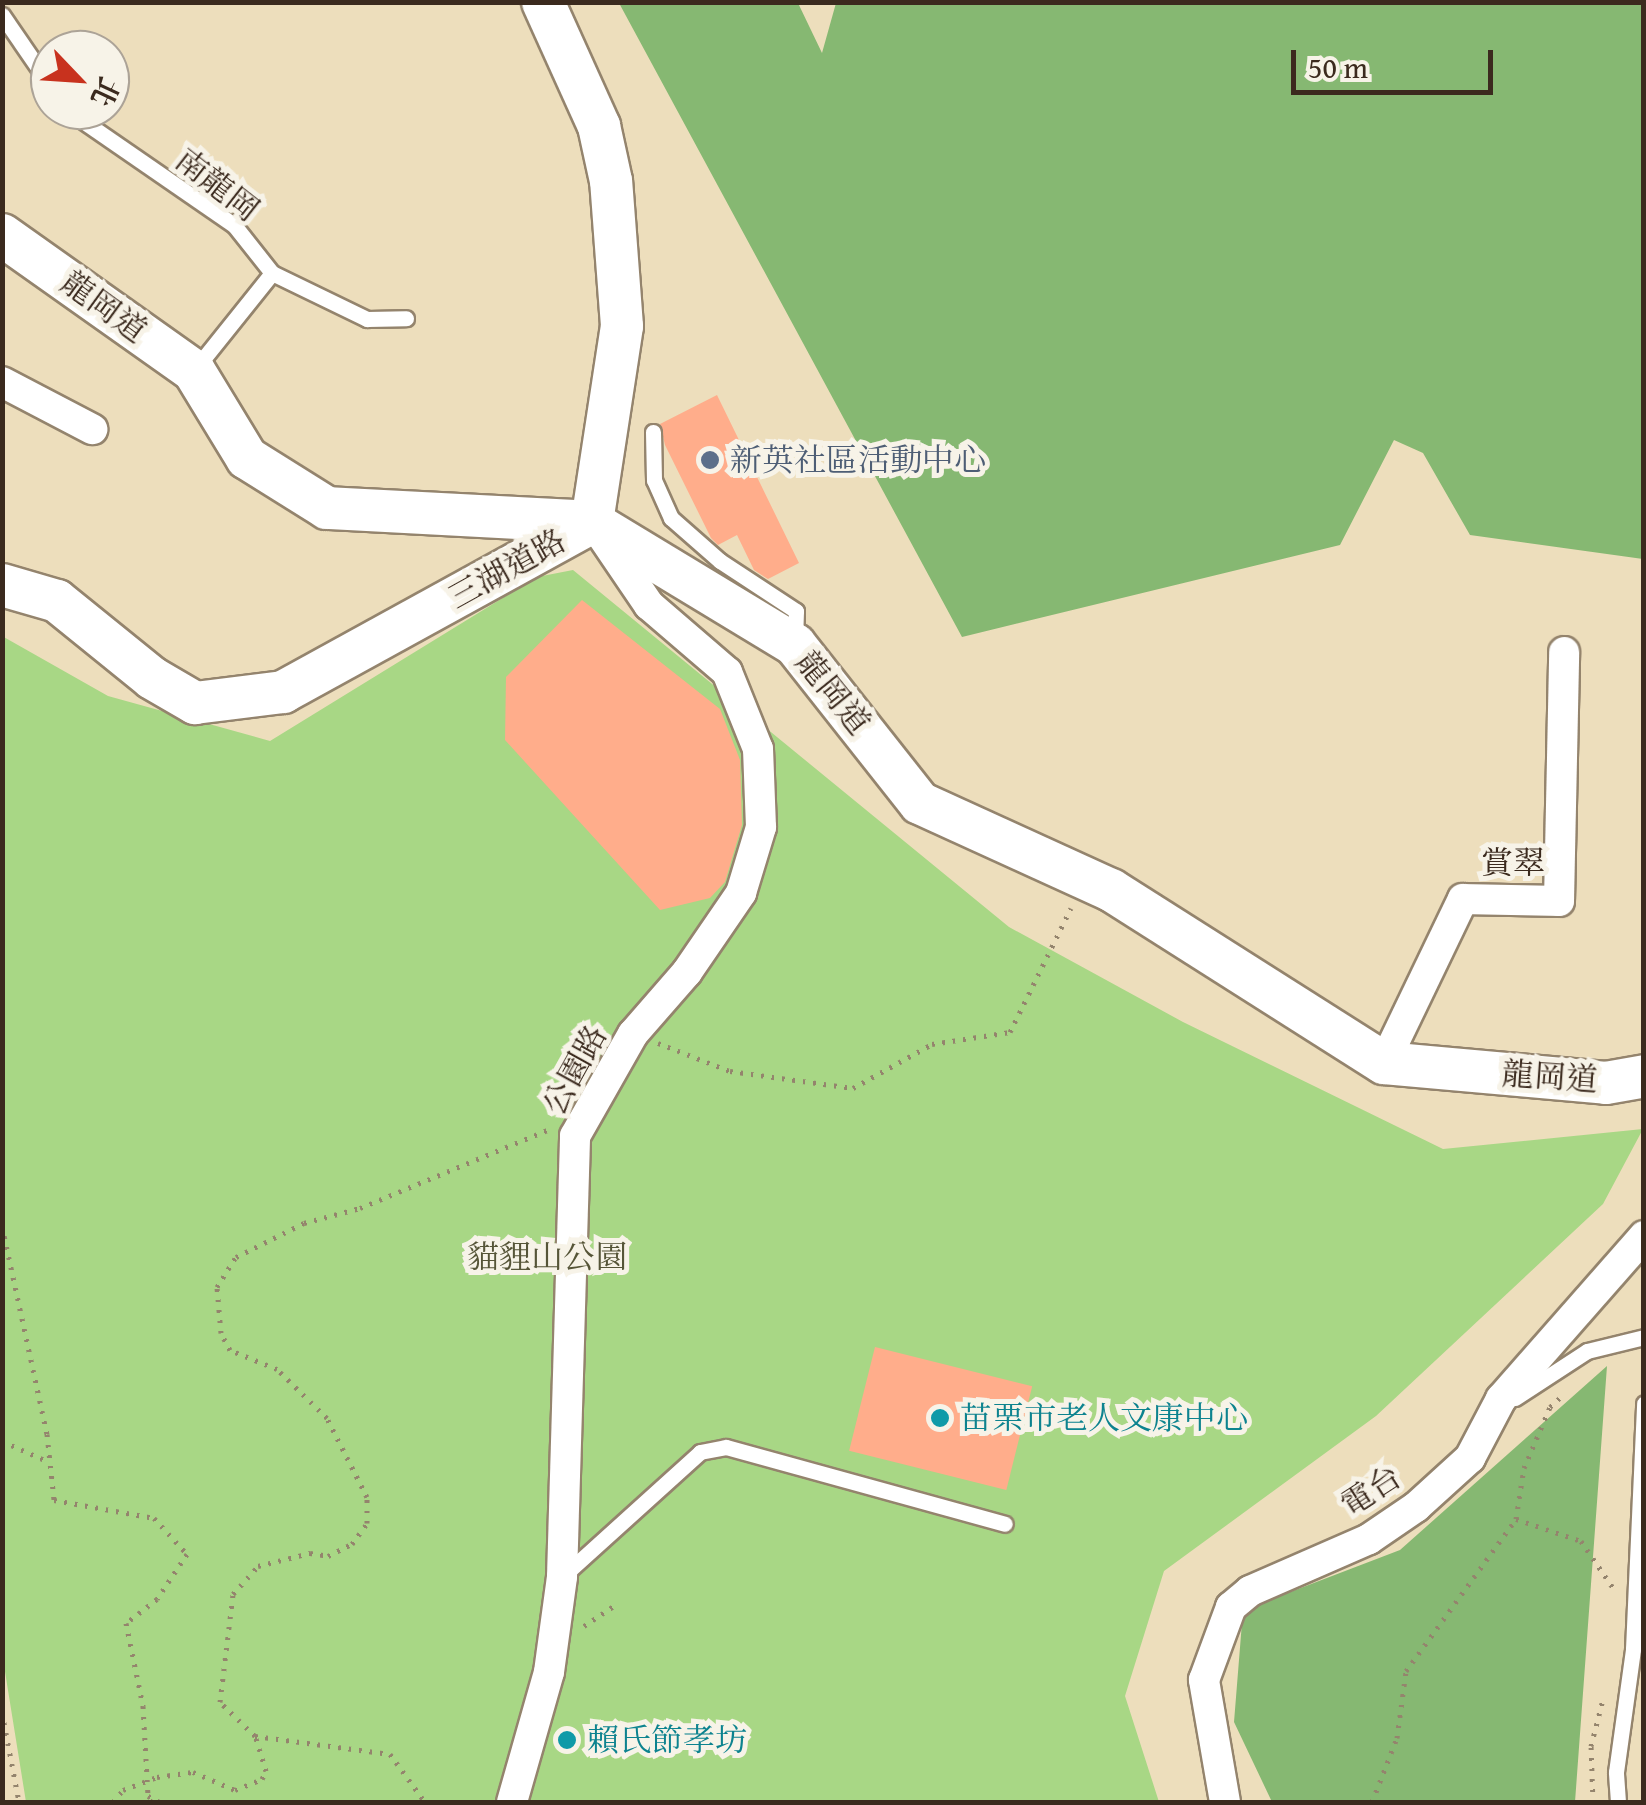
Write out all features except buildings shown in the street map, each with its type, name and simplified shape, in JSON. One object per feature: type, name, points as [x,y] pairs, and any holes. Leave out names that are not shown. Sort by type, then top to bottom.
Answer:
[{"type":"street","name":"三湖道路","points":[[2,585],[58,601],[152,678],[195,704],[283,692],[592,522],[622,326],[612,180],[599,126],[544,2]]},
{"type":"street","name":"龍岡道","points":[[2,235],[194,372],[247,458],[326,508],[592,522],[795,645],[920,803],[1086,878],[1384,1063],[1606,1083],[1644,1076]]},
{"type":"street","points":[[2,382],[92,429]]},
{"type":"street","name":"公園路","points":[[512,1802],[549,1672],[562,1578],[575,1136],[634,1034],[687,972],[741,893],[761,827],[758,748],[726,672],[649,606],[592,522]]},
{"type":"street","name":"賞翠","points":[[1384,1063],[1464,898],[1560,901],[1564,652]]},
{"type":"street","name":"電台","points":[[1225,1802],[1204,1680],[1231,1607],[1250,1591],[1369,1539],[1416,1508],[1470,1458],[1501,1400],[1644,1236]]},
{"type":"lane","points":[[2,15],[30,56]]},
{"type":"lane","name":"南龍岡","points":[[96,130],[234,225],[272,273]]},
{"type":"lane","points":[[194,372],[272,273],[366,319],[406,318]]},
{"type":"lane","points":[[653,432],[654,480],[671,518],[720,561],[796,611],[795,645]]},
{"type":"lane","points":[[1501,1400],[1517,1398],[1587,1350],[1644,1337]]},
{"type":"lane","points":[[1618,1802],[1616,1772],[1633,1648],[1644,1402]]},
{"type":"lane","points":[[562,1578],[700,1452],[726,1447],[1005,1524]]},
{"type":"path","points":[[634,1034],[730,1070],[853,1088],[932,1044],[1010,1032],[1086,878]]},
{"type":"path","points":[[114,1802],[123,1790],[146,1780],[193,1772],[217,1785],[247,1789],[266,1771],[255,1736],[220,1702],[233,1594],[258,1566],[310,1554],[328,1556],[352,1544],[366,1529],[370,1509],[316,1405],[277,1370],[230,1350],[215,1315],[217,1287],[236,1257],[272,1238],[558,1126]]},
{"type":"path","points":[[2,1226],[42,1410],[54,1500],[154,1518],[187,1554],[156,1599],[126,1623],[143,1706],[146,1780],[150,1799],[160,1802]]},
{"type":"path","points":[[1372,1802],[1397,1738],[1406,1671],[1516,1520],[1524,1468],[1550,1408],[1571,1386]]},
{"type":"path","points":[[2,1442],[50,1462]]},
{"type":"path","points":[[1516,1520],[1582,1541],[1623,1600]]},
{"type":"path","points":[[584,1626],[614,1606]]},
{"type":"path","points":[[1593,1802],[1590,1746],[1608,1684]]},
{"type":"path","points":[[2,1712],[19,1802]]},
{"type":"path","points":[[255,1736],[390,1754],[426,1802]]},
{"type":"green space","points":[[619,3],[798,3],[822,53],[836,3],[1643,3],[1643,559],[1470,535],[1423,453],[1394,440],[1340,545],[962,637]]},
{"type":"green space","name":"貓貍山公園","points":[[573,570],[1009,927],[1183,1022],[1443,1149],[1643,1129],[1603,1204],[1376,1416],[1164,1571],[1125,1696],[1159,1802],[26,1802],[2,1653],[2,636],[108,696],[270,741],[537,577]]},
{"type":"green space","points":[[1607,1366],[1575,1802],[1272,1802],[1234,1722],[1243,1610],[1400,1550]]},
{"type":"place","name":"新英社區活動中心","points":[[710,460]]},
{"type":"place","name":"苗栗市老人文康中心","points":[[940,1418]]},
{"type":"place","name":"賴氏節孝坊","points":[[567,1740]]}]
